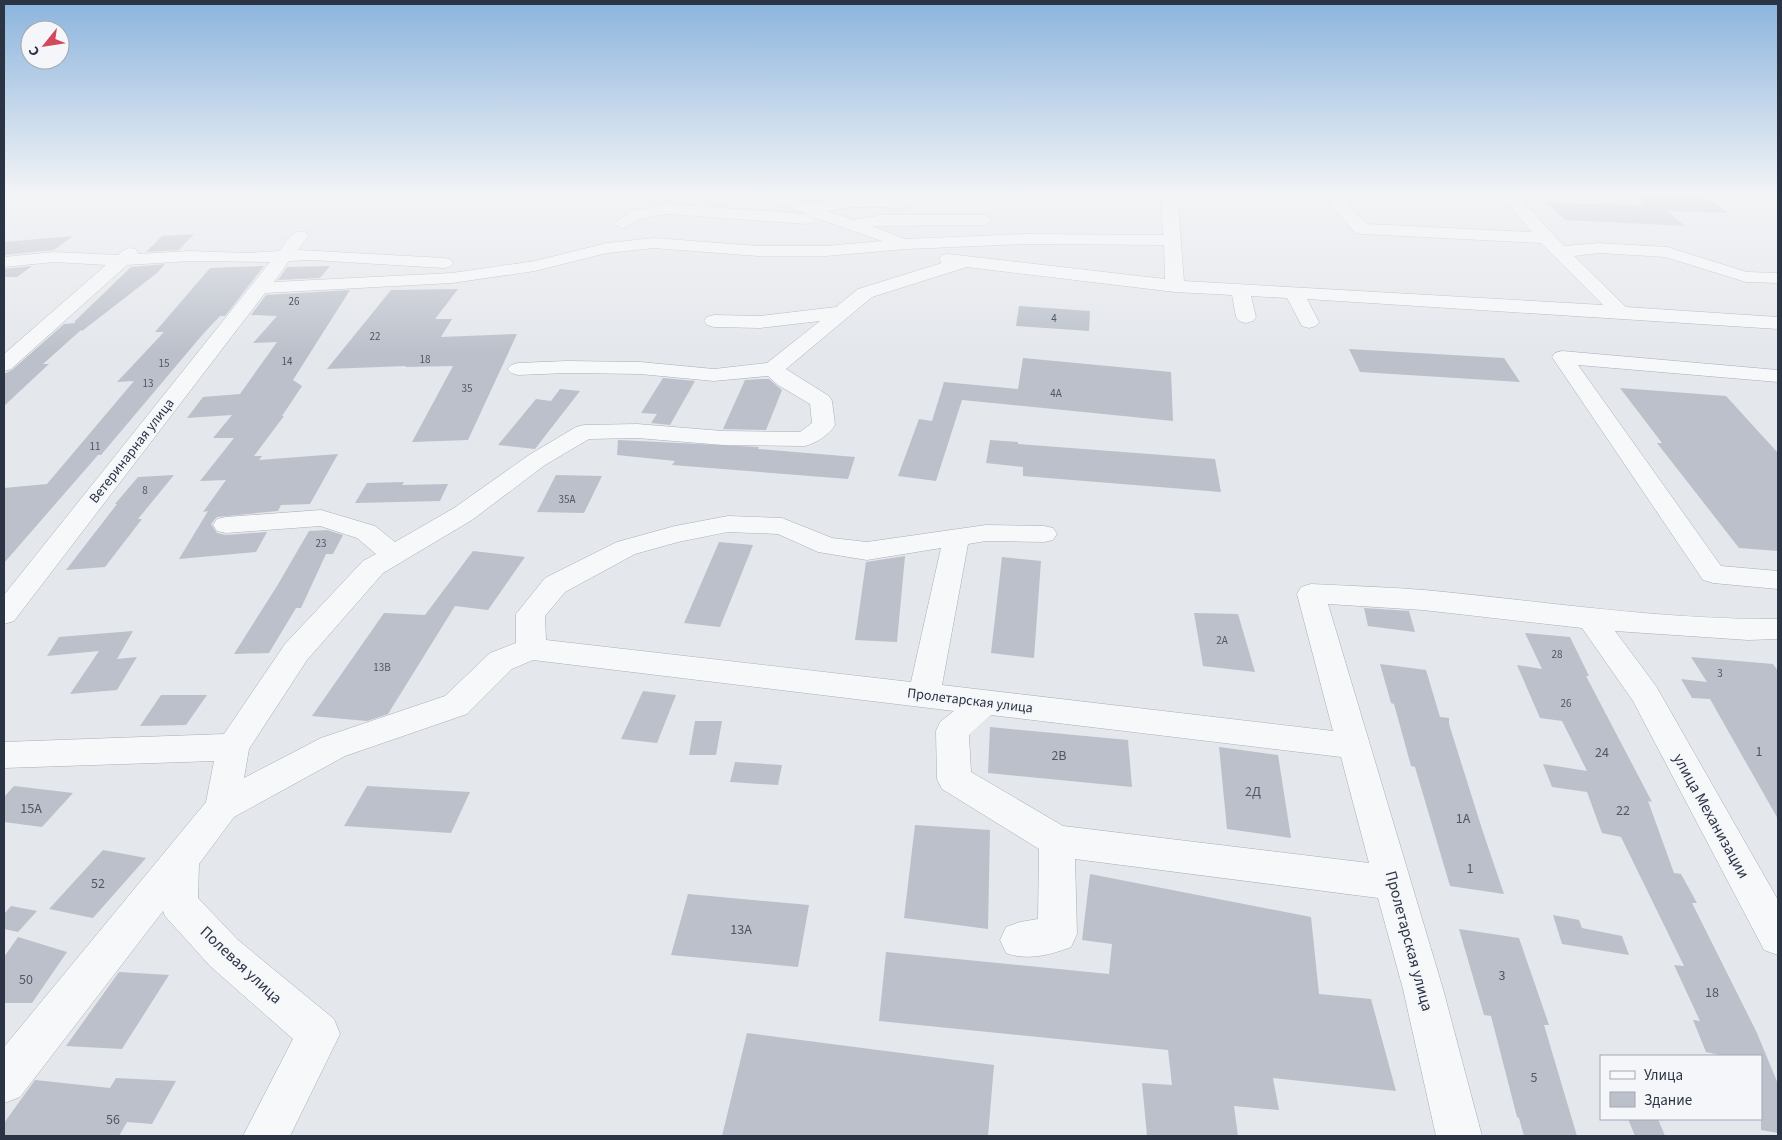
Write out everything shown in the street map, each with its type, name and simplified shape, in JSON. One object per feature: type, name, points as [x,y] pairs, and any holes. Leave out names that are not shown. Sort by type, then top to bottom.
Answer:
[{"type":"street","points":[[4,365],[137,247]]},
{"type":"street","name":"Ветеринарная улица","points":[[4,614],[292,247]]},
{"type":"street","points":[[260,288],[452,278],[535,266],[578,247]]},
{"type":"street","points":[[709,247],[758,251],[826,251],[869,247]]},
{"type":"street","points":[[915,247],[949,259],[1175,286],[1778,323]]},
{"type":"street","points":[[1172,247],[1175,286]]},
{"type":"street","points":[[1556,247],[1622,312]]},
{"type":"street","points":[[1561,252],[1599,248],[1667,252],[1746,277],[1778,278]]},
{"type":"street","points":[[4,262],[54,257],[123,260],[190,256],[247,258],[312,255],[474,265],[535,266]]},
{"type":"street","points":[[518,369],[566,366],[640,368],[714,375],[774,369],[865,293],[966,261]]},
{"type":"street","points":[[1240,290],[1246,317]]},
{"type":"street","points":[[1294,293],[1309,322]]},
{"type":"street","points":[[714,320],[760,322],[843,312]]},
{"type":"street","points":[[1778,376],[1562,357],[1713,574],[1778,580]]},
{"type":"street","points":[[222,807],[233,747],[296,652],[373,567],[463,514],[537,460],[584,432],[637,431],[723,438],[805,439],[824,425],[821,401],[786,380],[774,369]]},
{"type":"street","points":[[226,525],[321,518],[366,532],[394,555]]},
{"type":"street","points":[[4,1081],[222,807],[332,747],[456,705],[501,661],[531,649],[530,614],[556,585],[626,548],[675,534],[728,524],[782,526],[827,546],[867,551],[986,533],[1044,534]]},
{"type":"street","points":[[924,696],[956,538]]},
{"type":"street","name":"Пролетарская улица","points":[[1459,1136],[1423,989],[1311,594],[1422,600],[1591,619]]},
{"type":"street","points":[[1591,619],[1748,630],[1778,629]]},
{"type":"street","name":"улица Механизации","points":[[1591,619],[1645,694],[1778,937]]},
{"type":"street","name":"Пролетарская улица","points":[[531,649],[586,657],[1354,746]]},
{"type":"street","points":[[984,703],[952,731],[954,779],[1057,841],[1393,883]]},
{"type":"street","points":[[4,755],[233,747]]},
{"type":"street","points":[[1020,940],[1057,934],[1057,841]]},
{"type":"street","name":"Полевая улица","points":[[180,859],[179,904],[224,953],[319,1034],[266,1136]]},
{"type":"building","points":[[4,247],[58,247],[54,250],[4,255]]},
{"type":"building","points":[[151,247],[182,247],[179,250],[146,252]]},
{"type":"building","points":[[165,264],[157,273],[81,330],[43,364],[49,364],[4,406],[4,374],[12,370],[64,324],[76,323],[74,322],[131,267]]},
{"type":"building","points":[[32,266],[17,277],[4,277],[4,269]]},
{"type":"building","points":[[264,266],[225,316],[220,316],[203,334],[101,455],[98,455],[4,563],[4,488],[47,484],[134,381],[117,382],[164,332],[155,332],[210,268]]},
{"type":"building","points":[[330,266],[320,278],[278,280],[287,267]]},
{"type":"building","points":[[458,289],[435,319],[452,319],[441,337],[517,334],[468,440],[412,442],[453,366],[327,369],[391,290]]},
{"type":"building","points":[[350,290],[293,380],[302,386],[282,416],[284,416],[254,456],[262,456],[259,460],[338,454],[310,504],[281,505],[278,511],[217,517],[211,524],[217,533],[226,535],[267,532],[256,552],[179,559],[208,511],[203,512],[226,480],[200,481],[234,438],[213,438],[232,415],[187,418],[203,397],[240,394],[277,342],[253,343],[277,316],[251,315],[266,295]]},
{"type":"building","points":[[1019,306],[1090,311],[1089,331],[1016,326]]},
{"type":"building","points":[[1349,349],[1504,358],[1520,382],[1360,372]]},
{"type":"building","points":[[1023,358],[1171,372],[1173,421],[962,400],[936,481],[898,476],[919,419],[932,421],[944,382],[1018,389]]},
{"type":"building","points":[[663,378],[695,381],[670,425],[651,423],[657,414],[641,413]]},
{"type":"building","points":[[769,379],[782,390],[766,430],[723,429],[745,380]]},
{"type":"building","points":[[1620,388],[1726,396],[1778,453],[1778,551],[1739,548],[1657,443],[1662,443]]},
{"type":"building","points":[[560,389],[580,391],[535,449],[498,445],[536,399],[551,401]]},
{"type":"building","points":[[618,440],[759,447],[758,449],[855,457],[848,479],[672,465],[675,461],[617,455]]},
{"type":"building","points":[[990,440],[1018,442],[1018,444],[1215,459],[1221,492],[1023,476],[1023,467],[986,463]]},
{"type":"building","points":[[174,475],[138,519],[142,519],[105,567],[66,570],[117,504],[115,504],[138,477]]},
{"type":"building","points":[[556,475],[602,476],[584,513],[537,512]]},
{"type":"building","points":[[404,482],[402,485],[448,484],[440,501],[355,503],[367,483]]},
{"type":"building","points":[[327,530],[343,535],[333,554],[326,554],[301,608],[296,608],[269,653],[234,654],[309,531]]},
{"type":"building","points":[[719,542],[753,545],[720,627],[684,623]]},
{"type":"building","points":[[473,551],[525,557],[488,610],[455,606],[388,714],[367,721],[312,716],[384,613],[425,615]]},
{"type":"building","points":[[905,556],[897,642],[855,640],[866,562]]},
{"type":"building","points":[[1002,557],[1041,561],[1034,658],[991,653]]},
{"type":"building","points":[[1364,608],[1409,611],[1415,632],[1368,626]]},
{"type":"building","points":[[1194,613],[1238,614],[1255,672],[1203,666]]},
{"type":"building","points":[[133,631],[117,659],[137,657],[117,690],[70,694],[99,651],[47,656],[59,637]]},
{"type":"building","points":[[1525,633],[1570,637],[1589,676],[1586,676],[1652,802],[1648,801],[1674,873],[1681,874],[1697,903],[1692,903],[1757,1033],[1778,1084],[1778,1133],[1761,1130],[1762,1055],[1720,1055],[1706,1052],[1693,1020],[1700,1021],[1674,965],[1684,966],[1621,837],[1602,833],[1587,792],[1552,787],[1543,764],[1587,771],[1562,721],[1540,718],[1517,665],[1542,669]]},
{"type":"building","points":[[1691,657],[1773,664],[1778,671],[1778,819],[1710,699],[1692,698],[1681,679],[1707,682]]},
{"type":"building","points":[[1380,664],[1426,670],[1440,717],[1449,718],[1449,724],[1504,894],[1450,886],[1415,767],[1411,766],[1394,704],[1391,703]]},
{"type":"building","points":[[643,691],[676,695],[657,743],[621,739]]},
{"type":"building","points":[[161,695],[207,695],[186,725],[140,726]]},
{"type":"building","points":[[695,721],[722,721],[716,755],[689,755]]},
{"type":"building","points":[[990,727],[1128,740],[1132,787],[988,773]]},
{"type":"building","points":[[1219,747],[1278,755],[1291,838],[1227,829]]},
{"type":"building","points":[[735,762],[782,765],[778,785],[730,782]]},
{"type":"building","points":[[14,786],[73,793],[42,827],[4,822],[4,797]]},
{"type":"building","points":[[367,786],[470,792],[451,833],[344,826]]},
{"type":"building","points":[[915,825],[990,830],[988,929],[904,918]]},
{"type":"building","points":[[103,850],[146,858],[93,918],[49,909]]},
{"type":"building","points":[[1090,874],[1311,917],[1319,994],[1371,999],[1396,1091],[1273,1078],[1279,1110],[1234,1106],[1238,1136],[1147,1136],[1142,1083],[1172,1085],[1168,1050],[879,1021],[886,952],[1109,974],[1112,944],[1082,940]]},
{"type":"building","points":[[688,894],[809,905],[798,967],[671,955]]},
{"type":"building","points":[[11,906],[37,911],[18,932],[4,929],[4,914]]},
{"type":"building","points":[[1553,915],[1579,920],[1582,928],[1622,936],[1629,955],[1562,944]]},
{"type":"building","points":[[1459,929],[1519,938],[1549,1025],[1544,1025],[1577,1136],[1524,1136],[1519,1118],[1517,1117],[1491,1016],[1484,1015]]},
{"type":"building","points":[[18,937],[67,952],[32,1003],[4,1003],[4,957]]},
{"type":"building","points":[[119,972],[169,975],[122,1049],[66,1046]]},
{"type":"building","points":[[747,1033],[994,1065],[988,1136],[722,1136]]},
{"type":"building","points":[[116,1078],[176,1081],[152,1124],[127,1122],[119,1136],[4,1136],[4,1123],[35,1080],[110,1088]]},
{"type":"building","points":[[1628,1120],[1658,1120],[1665,1136],[1635,1136]]}]
